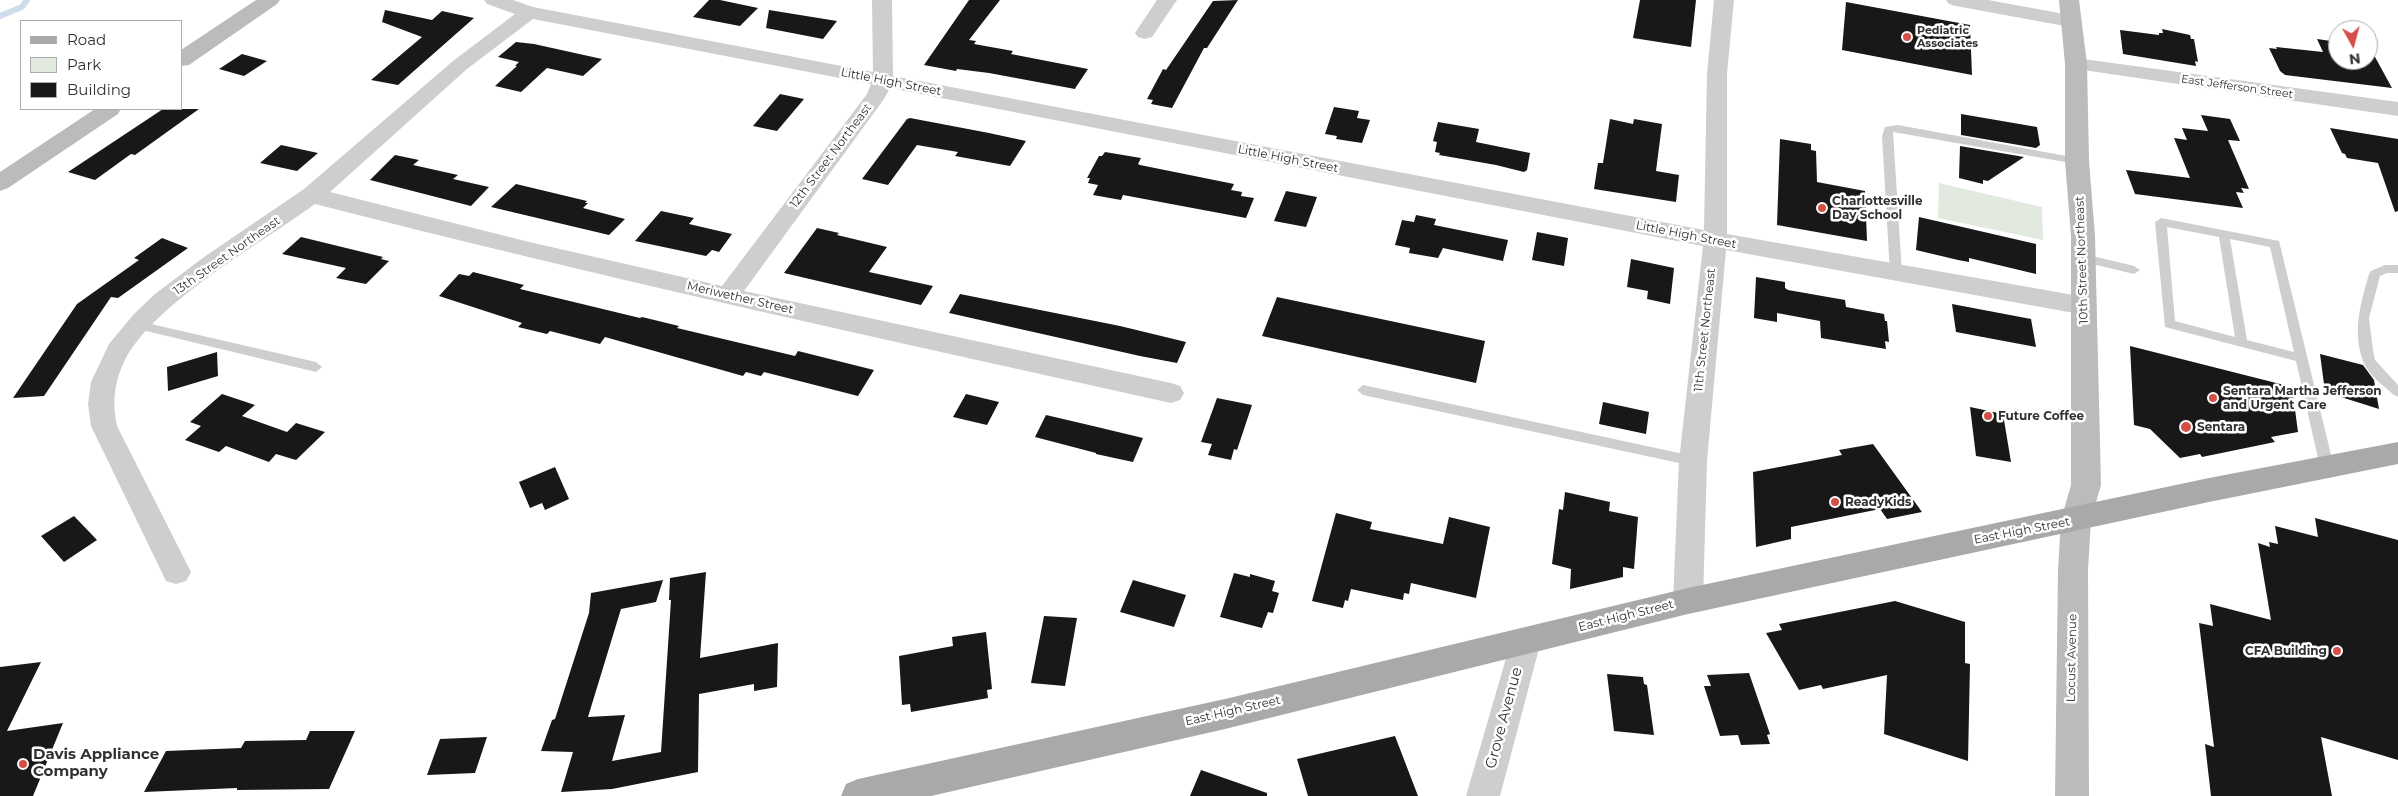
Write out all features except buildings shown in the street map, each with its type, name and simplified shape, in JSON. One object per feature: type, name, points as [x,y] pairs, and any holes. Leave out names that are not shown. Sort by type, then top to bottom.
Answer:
[{"type":"main road","name":"East High Street","points":[[858,796],[1225,714],[1688,601],[2327,467],[2398,454]]},
{"type":"street","points":[[182,59],[270,0]]},
{"type":"street","name":"Little High Street","points":[[494,0],[529,12],[1121,128],[1896,274],[2085,306]]},
{"type":"street","name":"12th Street Northeast","points":[[728,296],[877,95],[883,80],[882,0]]},
{"type":"street","points":[[1145,33],[1167,0]]},
{"type":"street","name":"11th Street Northeast","points":[[1688,601],[1693,461],[1714,240],[1718,74],[1724,0]]},
{"type":"street","points":[[1956,0],[2069,10]]},
{"type":"street","name":"10th Street Northeast","points":[[2069,10],[2076,64],[2077,161],[2084,258],[2085,306],[2086,485],[2076,520]]},
{"type":"street","name":"13th Street Northeast","points":[[176,572],[104,426],[100,414],[101,388],[110,365],[123,342],[138,324],[161,303],[204,270],[311,195],[461,64],[529,12]]},
{"type":"street","name":"East Jefferson Street","points":[[2076,64],[2398,109]]},
{"type":"street","points":[[0,183],[109,110]]},
{"type":"street","name":"Meriwether Street","points":[[311,195],[422,224],[728,296],[1171,394]]},
{"type":"street","name":"Locust Avenue","points":[[2072,796],[2073,599],[2076,520]]},
{"type":"street","name":"Grove Avenue","points":[[1483,796],[1526,641]]},
{"type":"lane","points":[[1896,274],[1887,136],[1889,128],[1898,128],[2077,161]]},
{"type":"lane","points":[[2301,358],[2170,324],[2161,222],[2275,244],[2327,467]]},
{"type":"lane","points":[[2224,234],[2242,343]]},
{"type":"lane","points":[[2084,258],[2134,270]]},
{"type":"lane","points":[[2398,269],[2385,269],[2375,274],[2363,318],[2369,361],[2398,392]]},
{"type":"lane","points":[[138,324],[316,367]]},
{"type":"lane","points":[[1363,390],[1693,461]]},
{"type":"green space","points":[[1939,183],[2042,207],[2043,240],[1938,218]]},
{"type":"waterway","points":[[0,16],[22,7],[27,0]]},
{"type":"place","name":"Pediatric Associates","points":[[1907,37]]},
{"type":"place","name":"Charlottesville Day School","points":[[1822,208]]},
{"type":"place","name":"Sentara Martha Jefferson and Urgent Care","points":[[2213,398]]},
{"type":"place","name":"Future Coffee","points":[[1988,416]]},
{"type":"place","name":"Sentara","points":[[2186,427]]},
{"type":"place","name":"ReadyKids","points":[[1835,502]]},
{"type":"place","name":"CFA Building","points":[[2337,651]]},
{"type":"place","name":"Davis Appliance Company","points":[[23,764]]}]
